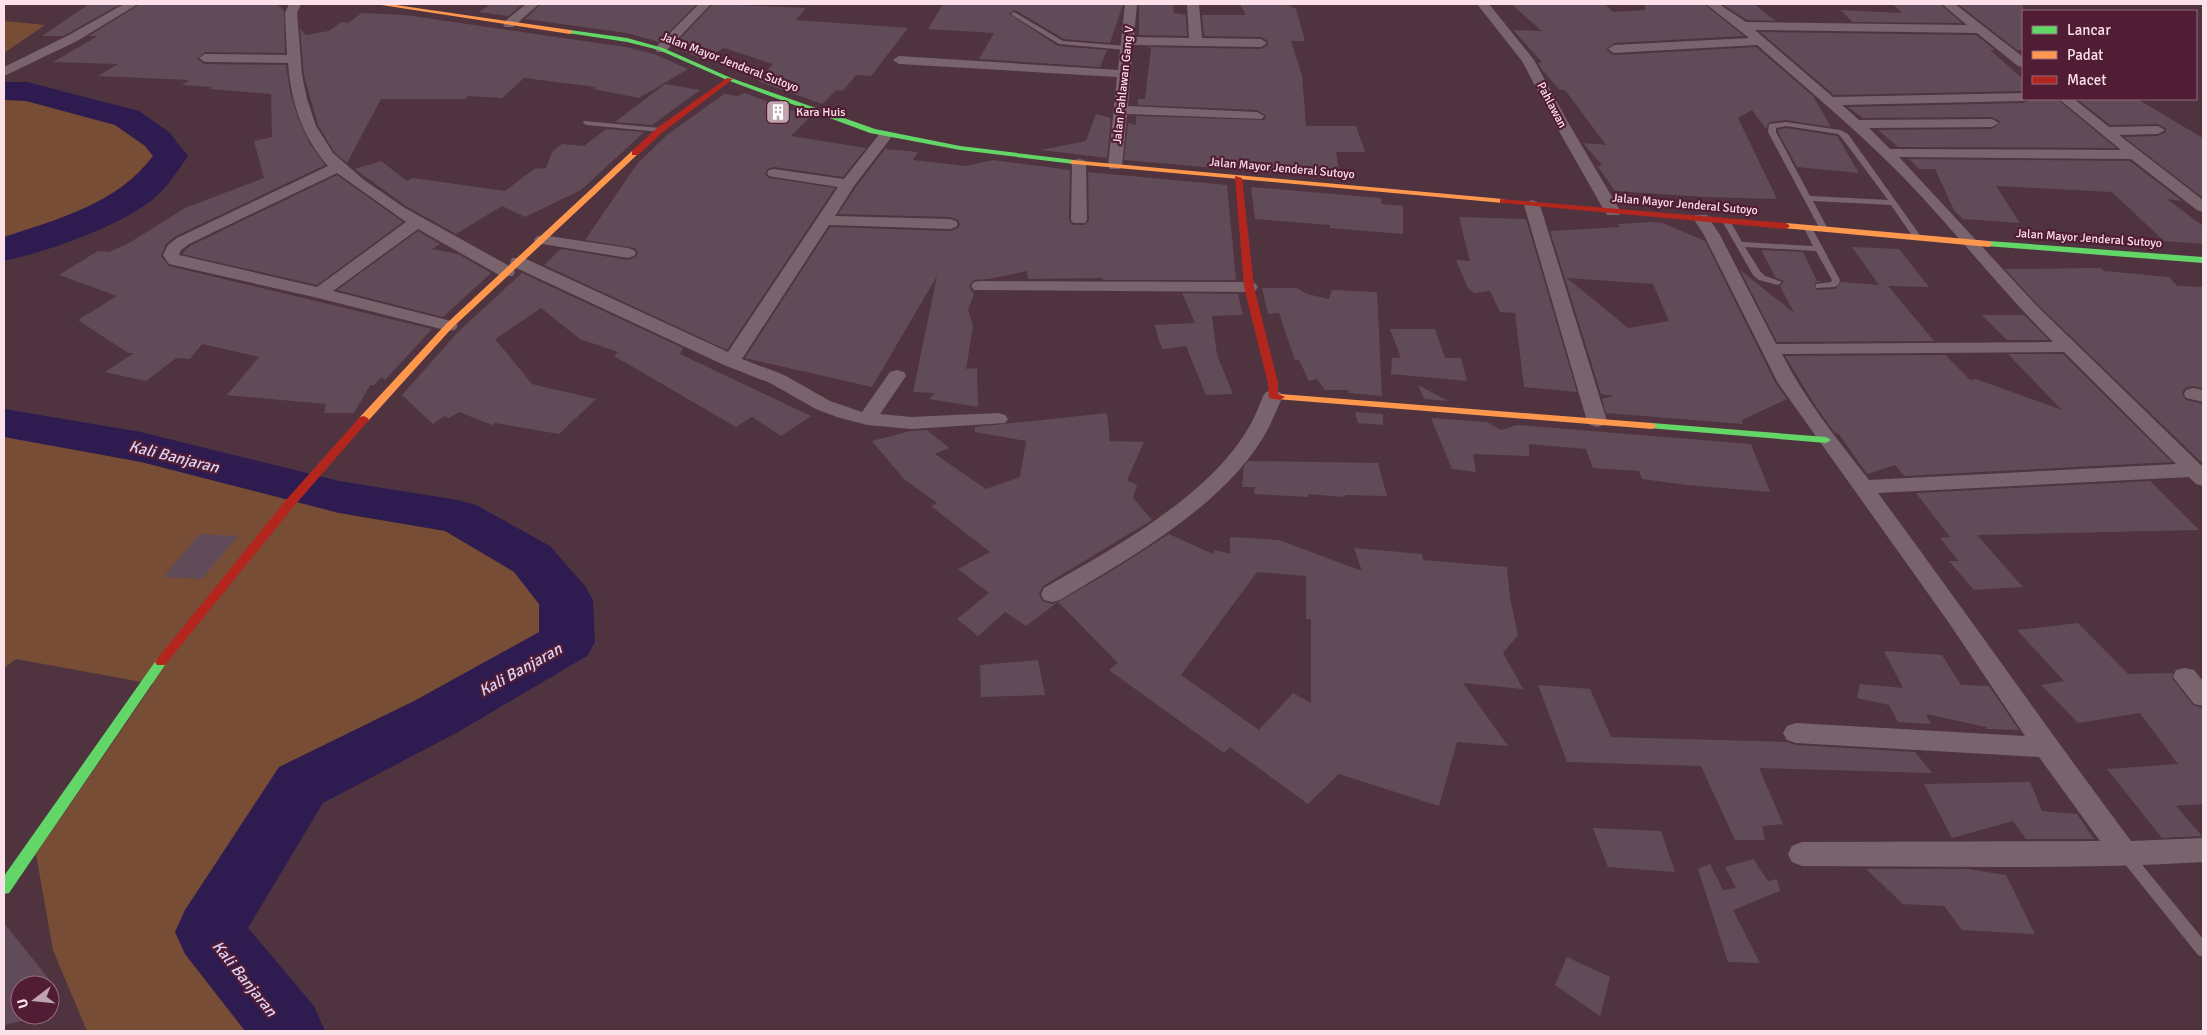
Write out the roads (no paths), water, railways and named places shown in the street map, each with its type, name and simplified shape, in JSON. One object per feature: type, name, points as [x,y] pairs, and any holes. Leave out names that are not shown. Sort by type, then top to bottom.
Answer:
[{"type":"main road","name":"Jalan Mayor Jenderal Sutoyo","points":[[378,4],[627,40],[661,49],[729,79],[886,135],[960,148],[1079,163],[1532,205],[2203,260]]},
{"type":"main road","points":[[4,888],[166,655],[290,503],[346,440],[450,326],[512,267],[660,130],[729,79]]},
{"type":"main road","points":[[1238,178],[1249,287],[1273,383],[1273,396],[1826,440]]},
{"type":"street","points":[[8,70],[72,38],[132,4]]},
{"type":"street","points":[[295,4],[291,13],[298,92],[311,131],[338,168],[417,222],[512,267],[777,379],[824,405],[867,419],[889,422],[934,423],[998,419]]},
{"type":"street","points":[[508,24],[533,4]]},
{"type":"street","points":[[661,49],[705,4]]},
{"type":"street","name":"Jalan Pahlawan Gang V","points":[[1115,166],[1131,4]]},
{"type":"street","points":[[1193,4],[1196,42]]},
{"type":"street","name":"Pahlawan","points":[[1483,4],[1528,60],[1562,124],[1613,212]]},
{"type":"street","points":[[1712,4],[1760,40],[1831,101],[1887,153],[2031,310],[2198,475]]},
{"type":"street","points":[[1948,4],[2020,58]]},
{"type":"street","points":[[1743,26],[1981,29]]},
{"type":"street","points":[[1614,49],[1760,40]]},
{"type":"street","points":[[1127,44],[1261,43]]},
{"type":"street","points":[[205,58],[295,58]]},
{"type":"street","points":[[899,60],[1125,74]]},
{"type":"street","points":[[1831,101],[2022,97]]},
{"type":"street","points":[[2068,100],[2135,155],[2203,207]]},
{"type":"street","points":[[1121,110],[1257,116]]},
{"type":"street","points":[[1856,124],[1992,123]]},
{"type":"street","points":[[2107,130],[2158,130]]},
{"type":"street","points":[[731,361],[848,184],[886,135]]},
{"type":"street","points":[[1887,153],[2135,155]]},
{"type":"street","points":[[1079,163],[1079,220]]},
{"type":"street","points":[[338,168],[183,241],[174,248],[171,255],[175,260],[320,293],[450,326]]},
{"type":"street","points":[[774,173],[848,184]]},
{"type":"street","points":[[1532,205],[1597,421]]},
{"type":"street","points":[[1701,218],[1712,235],[1787,383],[1826,440],[1863,487],[1954,614],[2046,747],[2125,854]]},
{"type":"street","points":[[826,220],[950,224]]},
{"type":"street","points":[[320,293],[417,222]]},
{"type":"street","points":[[542,240],[628,253]]},
{"type":"street","points":[[2181,259],[2203,266]]},
{"type":"street","points":[[980,286],[1249,287]]},
{"type":"street","points":[[1769,349],[2069,347]]},
{"type":"street","points":[[867,419],[897,376]]},
{"type":"street","points":[[1052,594],[1124,552],[1204,493],[1247,446],[1267,413],[1273,396]]},
{"type":"street","points":[[1863,487],[2198,475]]},
{"type":"street","points":[[2185,677],[2203,697]]},
{"type":"street","points":[[1796,733],[2046,747]]},
{"type":"street","points":[[1802,854],[2125,854],[2203,850]]},
{"type":"lane","points":[[1014,14],[1061,43],[1127,44]]},
{"type":"lane","points":[[587,123],[660,130]]},
{"type":"lane","points":[[1824,229],[1772,132],[1772,126],[1786,124],[1840,132],[1845,136],[1918,238]]},
{"type":"lane","points":[[1808,198],[1894,203]]},
{"type":"lane","points":[[1726,221],[1756,273],[1762,278],[1778,282]]},
{"type":"lane","points":[[1808,228],[1836,280],[1835,284],[1830,286],[1819,286]]},
{"type":"lane","points":[[1740,244],[1819,249]]},
{"type":"lane","points":[[2125,854],[2203,950]]},
{"type":"waterway","name":"Kali Banjaran","points":[[4,91],[27,92],[127,118],[157,139],[171,156],[156,176],[139,193],[119,206],[74,227],[4,250]]},
{"type":"waterway","name":"Kali Banjaran","points":[[4,423],[141,447],[339,497],[458,517],[532,559],[566,600],[567,642],[437,716],[301,785],[209,932],[289,1031]]},
{"type":"place","name":"Kara Huis","points":[[778,112]]}]
